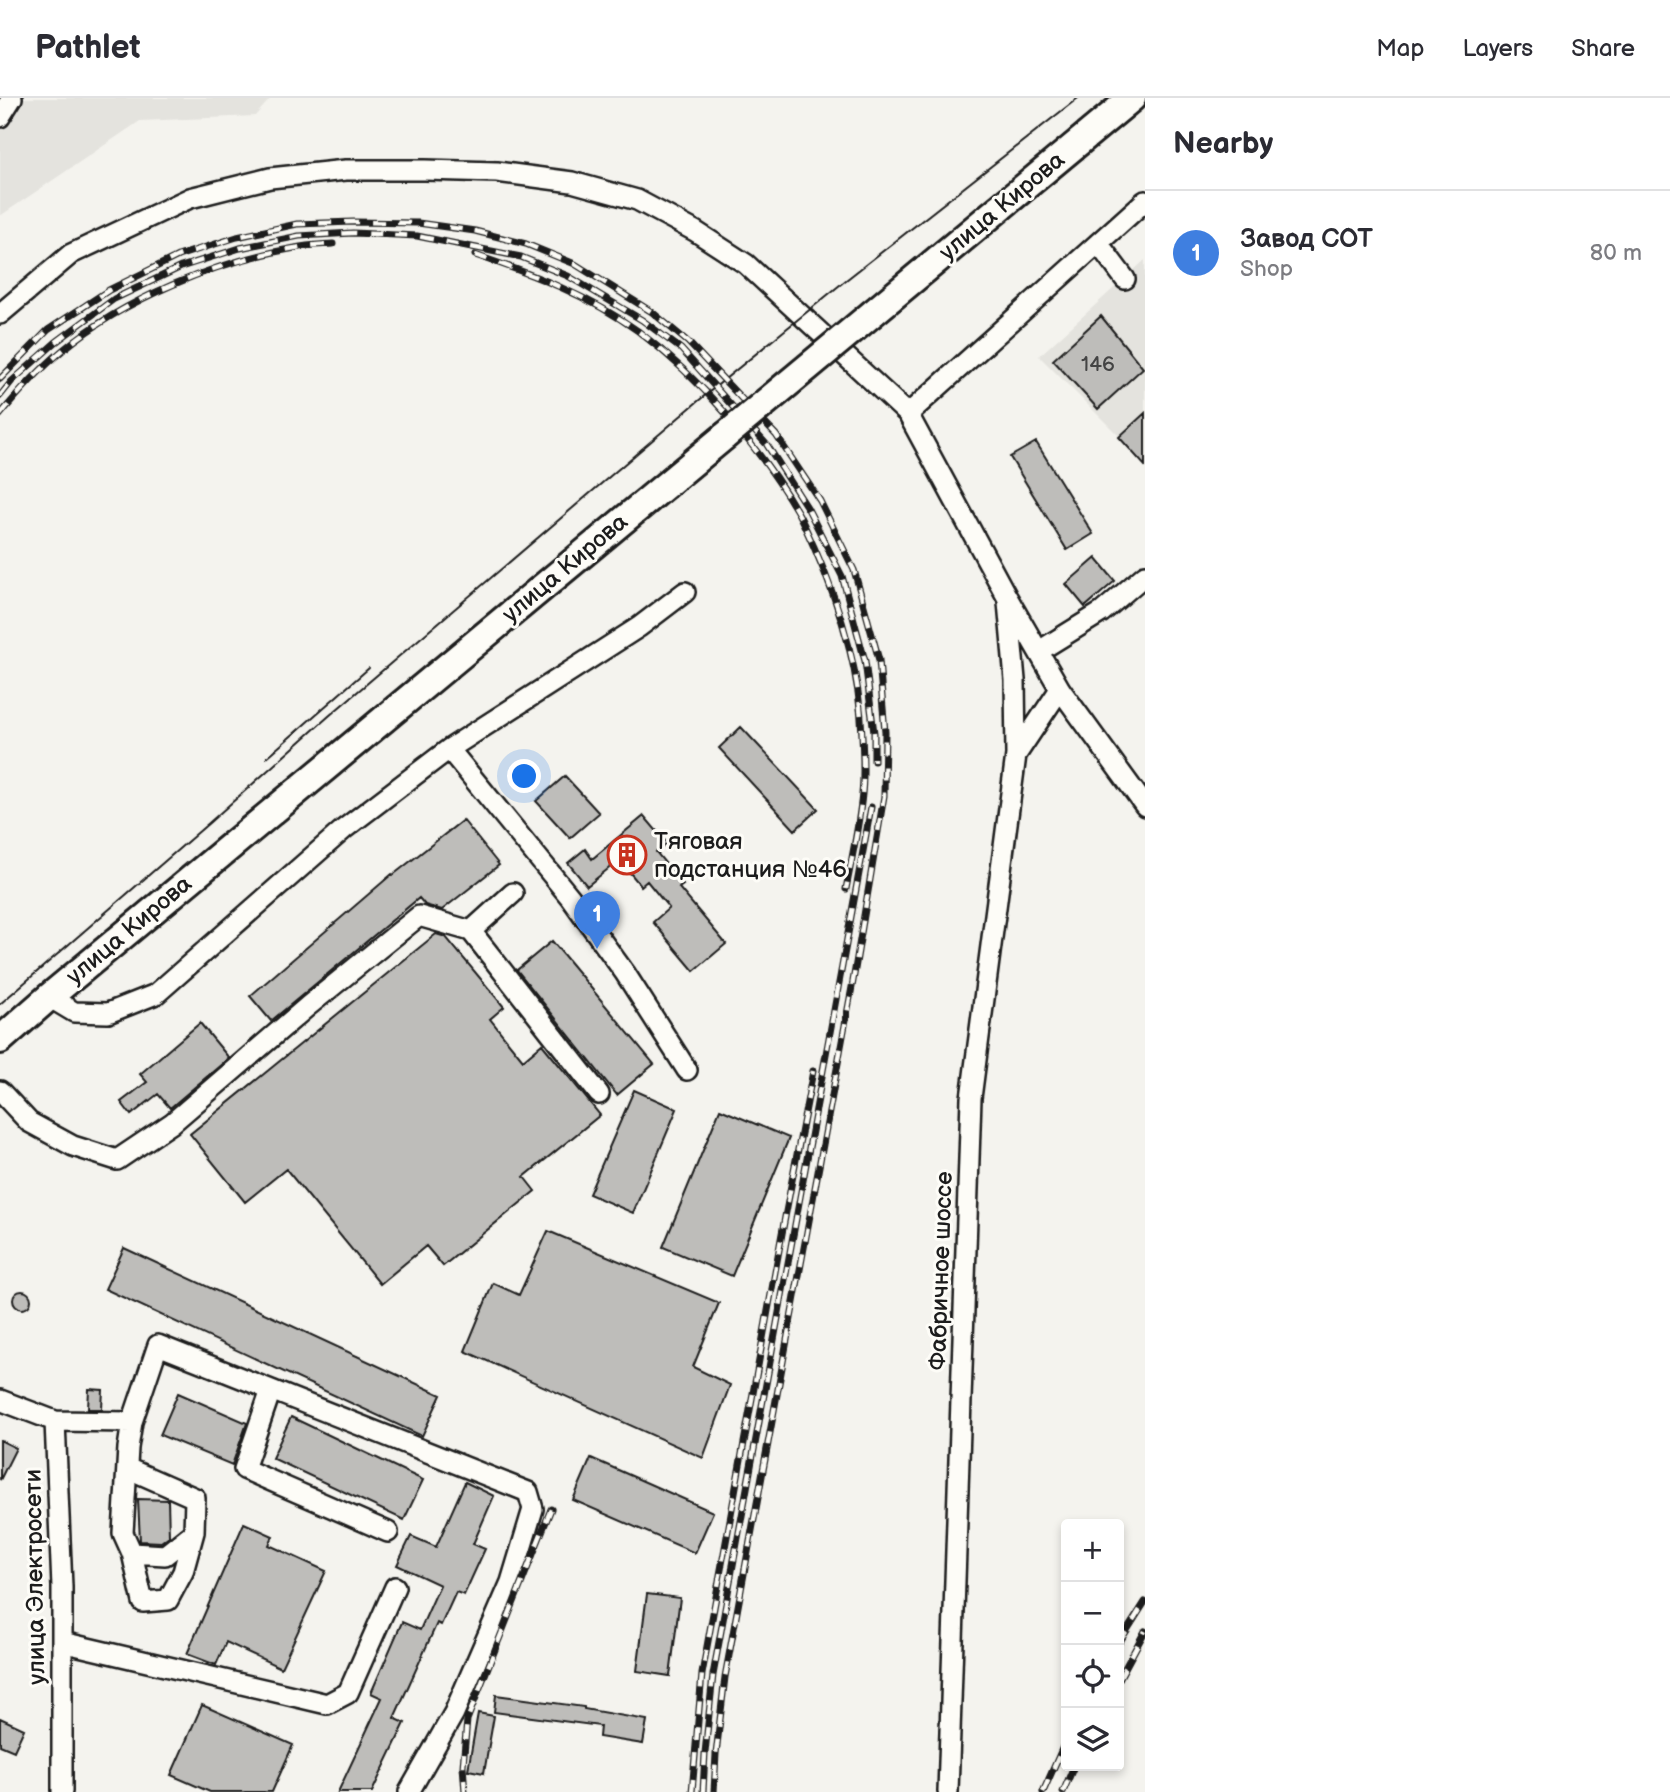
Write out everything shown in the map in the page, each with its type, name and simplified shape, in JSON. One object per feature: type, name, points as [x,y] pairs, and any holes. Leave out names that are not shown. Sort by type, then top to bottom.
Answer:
[{"type":"main road","name":"улица Кирова","points":[[0,1040],[1132,98]]},
{"type":"street","points":[[0,117],[12,98]]},
{"type":"street","points":[[0,314],[71,254],[190,198],[270,178],[346,170],[497,172],[572,182],[637,200],[695,231],[746,264],[908,414],[1060,689],[1145,806]]},
{"type":"street","points":[[908,414],[1145,201]]},
{"type":"street","points":[[1098,243],[1125,279]]},
{"type":"street","points":[[1039,650],[1101,612],[1145,575]]},
{"type":"street","points":[[49,997],[74,1012],[108,1013],[156,994],[344,829],[449,749],[639,626],[685,592]]},
{"type":"street","name":"Фабричное шоссе","points":[[948,1792],[971,1098],[1016,755],[1015,680],[1007,597]]},
{"type":"street","name":"Фабричное шоссе","points":[[1016,755],[1060,689]]},
{"type":"street","points":[[449,749],[570,897],[625,973],[687,1070]]},
{"type":"street","points":[[471,931],[513,893]]},
{"type":"street","points":[[0,1091],[29,1122],[73,1146],[117,1160],[172,1123],[308,1006],[419,916],[471,931],[599,1094]]},
{"type":"street","points":[[127,1468],[195,1498],[194,1532],[183,1572],[168,1600],[143,1602],[132,1553],[123,1533],[127,1468],[132,1422],[158,1345],[528,1492],[533,1509],[510,1582],[454,1713],[409,1792]]},
{"type":"street","points":[[271,1390],[244,1469],[387,1532]]},
{"type":"street","points":[[0,1400],[55,1421],[132,1422]]},
{"type":"street","name":"улица Электросети","points":[[55,1421],[62,1587],[62,1792]]},
{"type":"street","points":[[132,1553],[165,1555],[194,1532]]},
{"type":"street","points":[[62,1642],[327,1704],[348,1693],[395,1587]]},
{"type":"shaded area","points":[[0,98],[271,98],[255,116],[140,121],[0,216]]},
{"type":"shaded area","points":[[1145,260],[1145,454],[1141,458],[1039,356]]},
{"type":"building","points":[[1101,316],[1143,368],[1098,409],[1053,360]]},
{"type":"building","points":[[1145,413],[1145,466],[1119,437]]},
{"type":"building","points":[[1036,442],[1093,534],[1067,550],[1010,457]]},
{"type":"building","points":[[1096,558],[1115,581],[1085,607],[1066,584]]},
{"type":"building","points":[[741,727],[818,809],[795,830],[719,748]]},
{"type":"building","points":[[565,776],[599,813],[570,838],[536,801]]},
{"type":"building","points":[[644,816],[667,843],[656,852],[683,885],[679,888],[726,944],[694,971],[653,922],[669,908],[647,881],[641,886],[621,862],[615,867],[613,865],[587,886],[568,863],[585,849],[592,859]]},
{"type":"building","points":[[463,820],[499,865],[442,910],[425,905],[419,898],[271,1021],[250,996],[392,874]]},
{"type":"building","points":[[436,934],[446,937],[504,1007],[490,1019],[523,1060],[542,1044],[600,1115],[524,1177],[535,1191],[443,1266],[426,1246],[380,1284],[286,1169],[245,1202],[190,1134]]},
{"type":"building","points":[[552,941],[654,1064],[617,1095],[517,970]]},
{"type":"building","points":[[200,1023],[229,1058],[170,1108],[158,1094],[131,1115],[121,1102],[147,1082],[140,1074]]},
{"type":"building","points":[[634,1090],[677,1109],[633,1213],[589,1194]]},
{"type":"building","points":[[720,1109],[789,1138],[732,1276],[663,1247]]},
{"type":"building","points":[[548,1231],[719,1303],[693,1367],[730,1385],[703,1458],[465,1351],[493,1283],[519,1295]]},
{"type":"building","points":[[124,1248],[441,1395],[422,1436],[105,1289]]},
{"type":"building","points":[[22,1291],[28,1294],[31,1300],[28,1306],[22,1309],[16,1306],[13,1300],[16,1294]]},
{"type":"building","points":[[89,1389],[103,1390],[102,1409],[88,1409]]},
{"type":"building","points":[[178,1393],[247,1423],[232,1465],[160,1435]]},
{"type":"building","points":[[291,1417],[423,1480],[404,1520],[272,1458]]},
{"type":"building","points":[[0,1440],[16,1448],[0,1480]]},
{"type":"building","points":[[591,1458],[713,1512],[695,1553],[573,1500]]},
{"type":"building","points":[[465,1482],[494,1496],[473,1544],[485,1549],[464,1595],[456,1592],[441,1625],[437,1623],[394,1718],[405,1723],[372,1792],[338,1792],[382,1698],[371,1693],[402,1622],[420,1630],[440,1585],[397,1565],[411,1536],[436,1547]]},
{"type":"building","points":[[138,1499],[168,1500],[169,1536],[161,1542],[140,1541]]},
{"type":"building","points":[[244,1523],[273,1536],[269,1545],[326,1571],[281,1668],[226,1642],[216,1665],[187,1654]]},
{"type":"building","points":[[647,1594],[680,1598],[670,1676],[637,1671]]},
{"type":"building","points":[[496,1695],[584,1707],[647,1720],[643,1744],[599,1737],[600,1726],[494,1712]]},
{"type":"building","points":[[202,1705],[293,1745],[272,1792],[210,1792],[171,1775]]},
{"type":"building","points":[[478,1713],[494,1716],[484,1773],[468,1770]]},
{"type":"building","points":[[0,1718],[24,1729],[14,1751],[0,1745]]},
{"type":"tram line","points":[[0,1004],[329,716],[697,402],[846,280],[1078,98]]},
{"type":"tram line","points":[[266,758],[369,668]]},
{"type":"railway","points":[[0,379],[48,330],[109,290],[178,256],[237,237],[297,224],[353,222],[418,223],[475,231],[526,244],[575,264],[652,312],[688,342],[776,435],[820,501],[854,570],[879,660],[885,732],[884,796],[852,987],[725,1677],[714,1792]]},
{"type":"railway","points":[[0,396],[12,381],[56,342],[114,299],[181,267],[240,248],[299,236],[353,233],[417,236],[521,257],[568,276],[642,320],[681,349],[767,445],[808,509],[842,576],[865,661],[874,733],[874,761]]},
{"type":"railway","points":[[0,415],[30,381],[63,350],[114,314],[143,299],[234,262],[300,247],[333,244]]},
{"type":"railway","points":[[475,255],[559,287],[619,318],[638,331],[684,370],[727,414],[765,463],[798,513],[840,616],[857,687],[863,787],[846,889]]},
{"type":"railway","points":[[703,1792],[713,1675],[871,807]]},
{"type":"railway","points":[[692,1792],[702,1674],[813,1071]]},
{"type":"railway","points":[[465,1792],[463,1766],[467,1720],[551,1509]]},
{"type":"railway","points":[[1124,1635],[1145,1602]]},
{"type":"railway","points":[[1124,1670],[1145,1631]]},
{"type":"railway","points":[[1043,1792],[1061,1751]]},
{"type":"railway","points":[[1063,1792],[1072,1771]]},
{"type":"place","name":"Тяговая подстанция №46","points":[[627,855]]},
{"type":"place","name":"Завод СОТ","points":[[597,949]]}]
